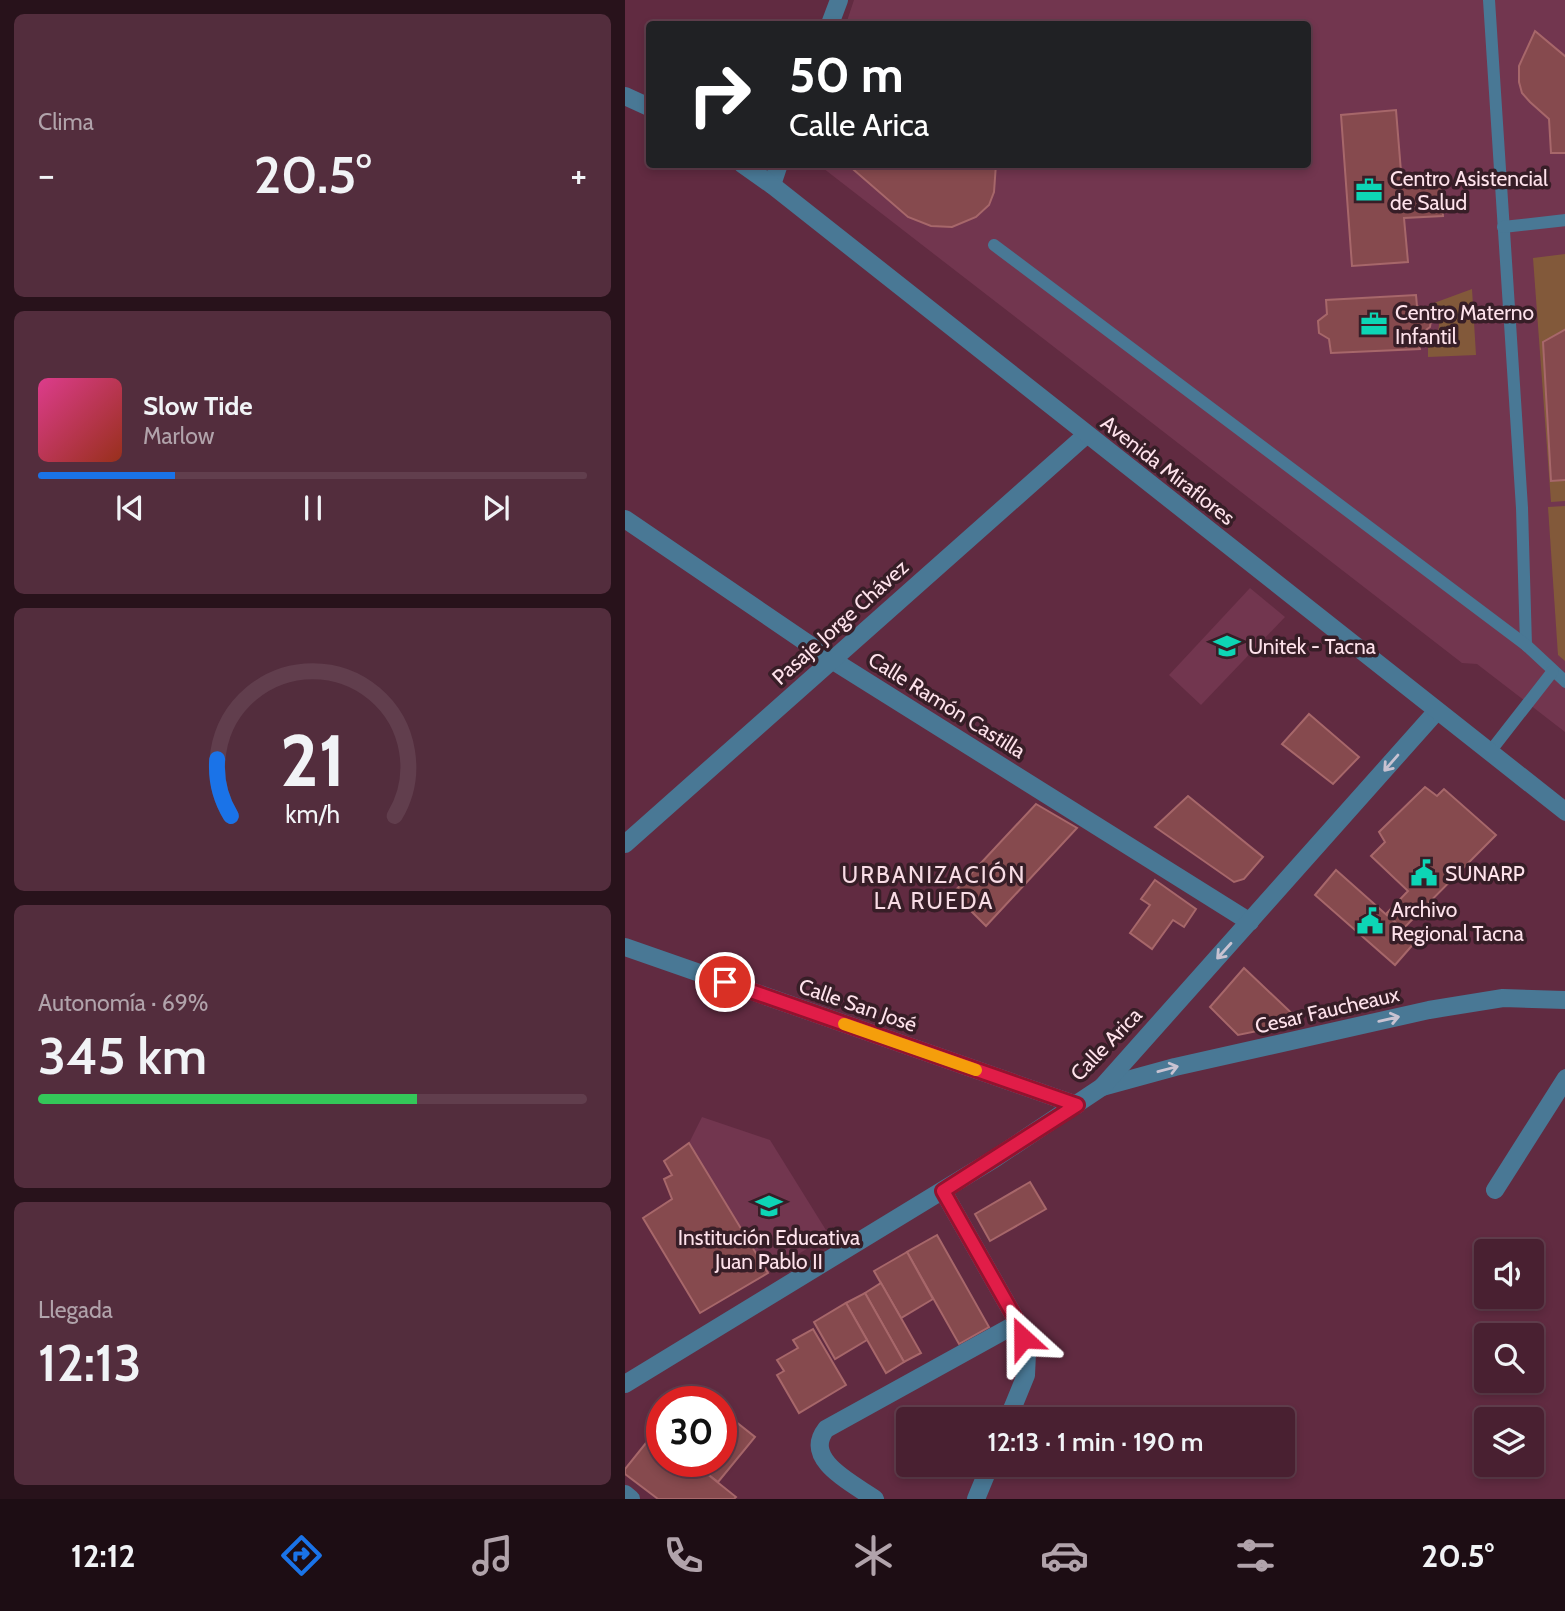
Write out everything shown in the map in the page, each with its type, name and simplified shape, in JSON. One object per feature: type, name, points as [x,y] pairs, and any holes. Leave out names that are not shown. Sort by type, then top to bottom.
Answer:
[{"type":"street","points":[[831,21],[839,0]]},
{"type":"street","points":[[625,96],[646,106]]},
{"type":"street","name":"Avenida Miraflores","points":[[748,168],[1565,813]]},
{"type":"street","points":[[772,185],[778,168]]},
{"type":"street","name":"Pasaje Jorge Chávez","points":[[625,844],[1086,435]]},
{"type":"street","name":"Calle Ramón Castilla","points":[[625,519],[832,660],[1250,922]]},
{"type":"street","name":"Calle Arica","points":[[625,1384],[943,1191],[1102,1087],[1436,712]]},
{"type":"street","name":"Calle San José","points":[[625,947],[1077,1105]]},
{"type":"street","name":"Cesar Faucheaux","points":[[1102,1087],[1175,1067],[1429,1010],[1503,998],[1565,1000]]},
{"type":"street","points":[[1495,1190],[1565,1078]]},
{"type":"street","points":[[943,1191],[1018,1323],[1027,1353],[1026,1375],[1013,1407]]},
{"type":"street","points":[[875,1499],[825,1462],[818,1444],[820,1436],[826,1429],[1018,1323]]},
{"type":"street","points":[[976,1499],[985,1477]]},
{"type":"street","points":[[625,1494],[631,1499]]},
{"type":"lane","points":[[1489,0],[1522,508],[1526,645]]},
{"type":"lane","points":[[1503,227],[1565,220]]},
{"type":"lane","points":[[994,245],[1526,645],[1565,682]]},
{"type":"lane","points":[[1489,754],[1553,671]]},
{"type":"shaded area","points":[[854,0],[1565,0],[1565,732],[1477,664],[1462,663],[823,168],[1311,168],[1311,21],[847,21]]},
{"type":"shaded area","points":[[1565,254],[1565,501],[1551,502],[1533,258]]},
{"type":"shaded area","points":[[1472,289],[1476,355],[1428,357],[1428,339],[1438,332],[1440,318],[1434,303]]},
{"type":"shaded area","points":[[1566,506],[1565,661],[1558,655],[1548,507]]},
{"type":"shaded area","name":"Unitek - Tacna","points":[[1250,588],[1285,617],[1201,705],[1169,675]]},
{"type":"shaded area","name":"Institución Educativa Juan Pablo II","points":[[702,1117],[770,1140],[829,1235],[768,1273],[689,1143]]},
{"type":"building","points":[[1535,31],[1566,57],[1566,153],[1551,153],[1549,119],[1522,93],[1519,82],[1519,66]]},
{"type":"building","points":[[1396,110],[1402,184],[1440,181],[1443,216],[1404,218],[1408,262],[1352,266],[1341,115]]},
{"type":"building","points":[[852,168],[996,168],[994,192],[989,205],[976,217],[952,227],[931,226],[908,217]]},
{"type":"building","points":[[1416,295],[1417,306],[1423,308],[1431,320],[1430,327],[1418,336],[1420,349],[1331,353],[1329,339],[1319,333],[1318,321],[1327,314],[1326,300]]},
{"type":"building","points":[[1566,329],[1566,480],[1551,481],[1543,342]]},
{"type":"building","points":[[1309,714],[1359,757],[1333,784],[1282,744]]},
{"type":"building","name":"SUNARP","points":[[1425,787],[1437,796],[1444,789],[1496,835],[1403,929],[1386,914],[1408,891],[1371,856],[1385,842],[1379,832]]},
{"type":"building","points":[[1188,796],[1263,857],[1244,879],[1234,882],[1155,827]]},
{"type":"building","points":[[1036,804],[1077,828],[986,926],[953,893]]},
{"type":"building","name":"Archivo Regional Tacna","points":[[1336,870],[1416,941],[1395,965],[1315,895]]},
{"type":"building","points":[[1155,880],[1196,909],[1184,927],[1173,920],[1152,949],[1130,933],[1150,905],[1141,899]]},
{"type":"building","points":[[1244,968],[1301,1022],[1238,1035],[1210,1007]]},
{"type":"building","points":[[689,1143],[768,1273],[700,1313],[643,1218],[672,1199],[664,1179],[672,1175],[664,1161]]},
{"type":"building","points":[[1030,1182],[1046,1209],[990,1241],[975,1214]]},
{"type":"building","points":[[937,1235],[989,1327],[959,1344],[907,1252]]},
{"type":"building","points":[[907,1252],[933,1299],[901,1318],[874,1271]]},
{"type":"building","points":[[881,1283],[921,1353],[904,1362],[865,1293]]},
{"type":"building","points":[[865,1293],[904,1362],[886,1373],[846,1303]]},
{"type":"building","points":[[846,1303],[867,1340],[835,1359],[814,1322]]},
{"type":"building","points":[[813,1329],[846,1385],[799,1413],[777,1375],[784,1371],[777,1360],[798,1348],[793,1340]]},
{"type":"building","points":[[737,1423],[755,1437],[737,1459]]},
{"type":"building","points":[[646,1443],[646,1477],[711,1477],[736,1497],[658,1499],[625,1474],[625,1469]]},
{"type":"slow traffic","points":[[844,1024],[976,1070]]},
{"type":"place","name":"Centro Asistencial de Salud","points":[[1369,190]]},
{"type":"place","name":"Centro Materno Infantil","points":[[1374,324]]},
{"type":"place","name":"Unitek - Tacna","points":[[1227,646]]},
{"type":"place","name":"SUNARP","points":[[1424,873]]},
{"type":"place","name":"Archivo Regional Tacna","points":[[1370,921]]},
{"type":"place","name":"Institución Educativa Juan Pablo II","points":[[769,1206]]},
{"type":"district","name":"URBANIZACIÓN LA RUEDA","points":[[934,888]]},
{"type":"route","points":[[725,982],[1077,1105],[943,1191],[1018,1323],[1023,1338]]}]
